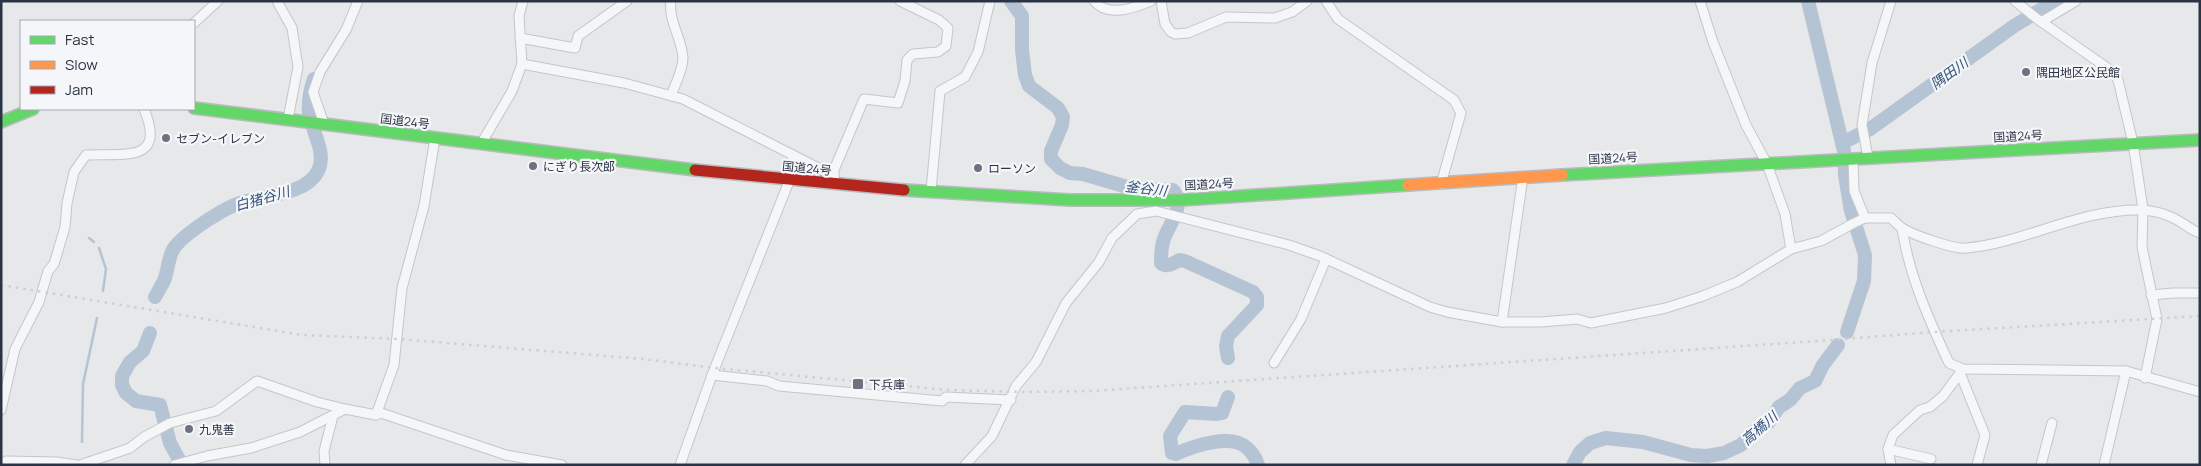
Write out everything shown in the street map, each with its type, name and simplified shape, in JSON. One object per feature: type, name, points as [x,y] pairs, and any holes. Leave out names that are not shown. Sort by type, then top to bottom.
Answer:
[{"type":"highway","name":"国道24号","points":[[195,108],[664,167],[790,180],[834,180],[1000,197],[1070,200],[1182,200],[1523,177],[2200,140]]},
{"type":"highway","points":[[1,122],[31,110]]},
{"type":"street","points":[[195,22],[218,1]]},
{"type":"street","points":[[277,1],[292,28],[298,66],[288,119]]},
{"type":"street","points":[[324,124],[314,92],[320,72],[346,30],[358,1]]},
{"type":"street","points":[[481,144],[512,91],[522,64],[519,16],[523,1]]},
{"type":"street","points":[[520,38],[575,48],[578,36],[627,1]]},
{"type":"street","points":[[671,1],[671,14],[680,39],[683,60],[671,96]]},
{"type":"street","points":[[834,180],[834,170],[864,99],[898,104],[907,60],[914,54],[938,52],[946,46],[948,28],[939,20],[900,1]]},
{"type":"street","points":[[931,191],[940,91],[965,77],[978,52],[990,1]]},
{"type":"street","points":[[1094,1],[1096,4],[1114,10],[1124,10],[1151,1]]},
{"type":"street","points":[[1161,1],[1165,24],[1175,34],[1188,32],[1226,17],[1275,18],[1292,12],[1307,1]]},
{"type":"street","points":[[1326,1],[1338,18],[1454,100],[1461,113],[1441,184]]},
{"type":"street","points":[[1700,1],[1713,42],[1746,125],[1767,164],[1785,214],[1791,249]]},
{"type":"street","points":[[1868,158],[1862,125],[1872,63],[1891,1]]},
{"type":"street","points":[[2015,1],[2038,20],[2114,72],[2118,80],[2133,143],[2143,210],[2142,247],[2157,319],[2145,378]]},
{"type":"street","points":[[2038,20],[2076,1]]},
{"type":"street","points":[[522,64],[624,84],[683,99],[793,156],[834,180]]},
{"type":"street","points":[[1,410],[18,341],[39,302],[48,271],[54,264],[65,226],[68,197],[74,172],[86,155],[131,154],[144,150],[147,147],[150,134],[150,124],[144,110]]},
{"type":"street","points":[[376,415],[394,366],[402,288],[424,206],[435,138]]},
{"type":"street","points":[[680,465],[712,375],[790,180],[793,156]]},
{"type":"street","points":[[1853,158],[1854,191],[1865,218]]},
{"type":"street","points":[[1502,322],[1523,177]]},
{"type":"street","points":[[965,465],[992,436],[1011,400],[1016,386],[1036,362],[1066,303],[1098,262],[1112,238],[1137,214],[1156,211],[1289,245],[1326,259],[1430,307],[1502,322],[1541,322],[1576,319],[1591,323],[1666,308],[1737,282],[1791,249],[1821,241],[1846,226],[1865,218],[1891,218],[1902,228],[1922,237],[1965,249],[2016,239],[2072,220],[2107,212],[2143,210],[2176,220],[2200,233]]},
{"type":"street","points":[[1902,228],[1906,256],[1934,332],[1949,364],[1961,371],[2126,371],[2145,378],[2200,392]]},
{"type":"street","points":[[1274,363],[1301,319],[1326,259]]},
{"type":"street","points":[[2151,295],[2200,293]]},
{"type":"street","points":[[1891,465],[1888,449],[1894,435],[1920,410],[1930,407],[1943,396],[1961,371]]},
{"type":"street","points":[[1961,371],[1985,435],[1977,465]]},
{"type":"street","points":[[2104,465],[2126,371]]},
{"type":"street","points":[[712,375],[767,381],[779,386],[942,401],[946,397],[1011,400]]},
{"type":"street","points":[[4,463],[56,462],[79,465],[130,448],[165,426],[216,411],[258,381],[317,402],[376,415],[380,413],[506,455],[562,465]]},
{"type":"street","points":[[179,463],[251,448],[300,432],[345,409]]},
{"type":"street","points":[[325,465],[324,451],[333,416]]},
{"type":"street","points":[[2041,465],[2052,423]]},
{"type":"street","points":[[1888,449],[1931,459]]},
{"type":"waterway","name":"釜谷川","points":[[1011,1],[1022,16],[1022,50],[1025,75],[1029,86],[1058,108],[1063,117],[1062,125],[1051,151],[1051,159],[1060,168],[1070,173],[1083,174],[1134,189],[1173,190],[1177,196],[1178,203],[1175,215],[1163,242],[1161,263],[1168,265],[1180,260],[1185,261],[1253,292],[1257,297],[1257,305],[1228,336],[1226,346],[1228,358]]},
{"type":"waterway","points":[[1808,1],[1844,151],[1845,175],[1851,211],[1865,255],[1864,281],[1847,332]]},
{"type":"waterway","name":"隅田川","points":[[1842,143],[1870,129],[2014,26],[2055,1]]},
{"type":"waterway","name":"白猪谷川","points":[[155,297],[164,281],[170,256],[174,248],[196,228],[235,205],[295,190],[312,179],[318,171],[321,157],[320,150],[309,113],[311,87],[314,79]]},
{"type":"waterway","points":[[89,238],[94,242]]},
{"type":"waterway","points":[[99,248],[106,269],[103,291]]},
{"type":"waterway","points":[[82,442],[83,384],[97,318]]},
{"type":"waterway","name":"白猪谷川","points":[[150,333],[143,351],[130,362],[122,376],[122,385],[126,393],[136,401],[160,405],[170,443],[182,465]]},
{"type":"waterway","name":"高橋川","points":[[1573,465],[1580,452],[1590,443],[1606,438],[1643,442],[1691,455],[1707,456],[1724,453],[1741,445],[1757,429],[1768,423],[1779,407],[1790,400],[1800,388],[1815,381],[1823,365],[1838,345]]},
{"type":"waterway","name":"釜谷川","points":[[1228,397],[1222,413],[1185,412],[1170,436],[1172,453],[1176,454],[1212,442],[1232,441],[1247,448],[1254,456],[1258,465]]},
{"type":"railway","points":[[1,285],[302,335],[398,339],[643,359],[715,368],[948,390],[1024,392],[1092,391],[1934,332],[2200,316]]},
{"type":"traffic: fast","points":[[195,108],[695,170]]},
{"type":"traffic: fast","points":[[1,122],[31,110]]},
{"type":"traffic: fast","points":[[1562,175],[2200,140]]},
{"type":"traffic: fast","points":[[904,190],[1070,200],[1182,200],[1408,185]]},
{"type":"traffic: slow","points":[[1408,185],[1562,175]]},
{"type":"traffic: jam","points":[[695,170],[904,190]]},
{"type":"place","name":"隅田地区公民館","points":[[2026,72]]},
{"type":"place","name":"セブン-イレブン","points":[[166,138]]},
{"type":"place","name":"にぎり長次郎","points":[[533,166]]},
{"type":"place","name":"ローソン","points":[[978,168]]},
{"type":"place","name":"下兵庫","points":[[858,384]]},
{"type":"place","name":"九鬼善","points":[[189,429]]}]
